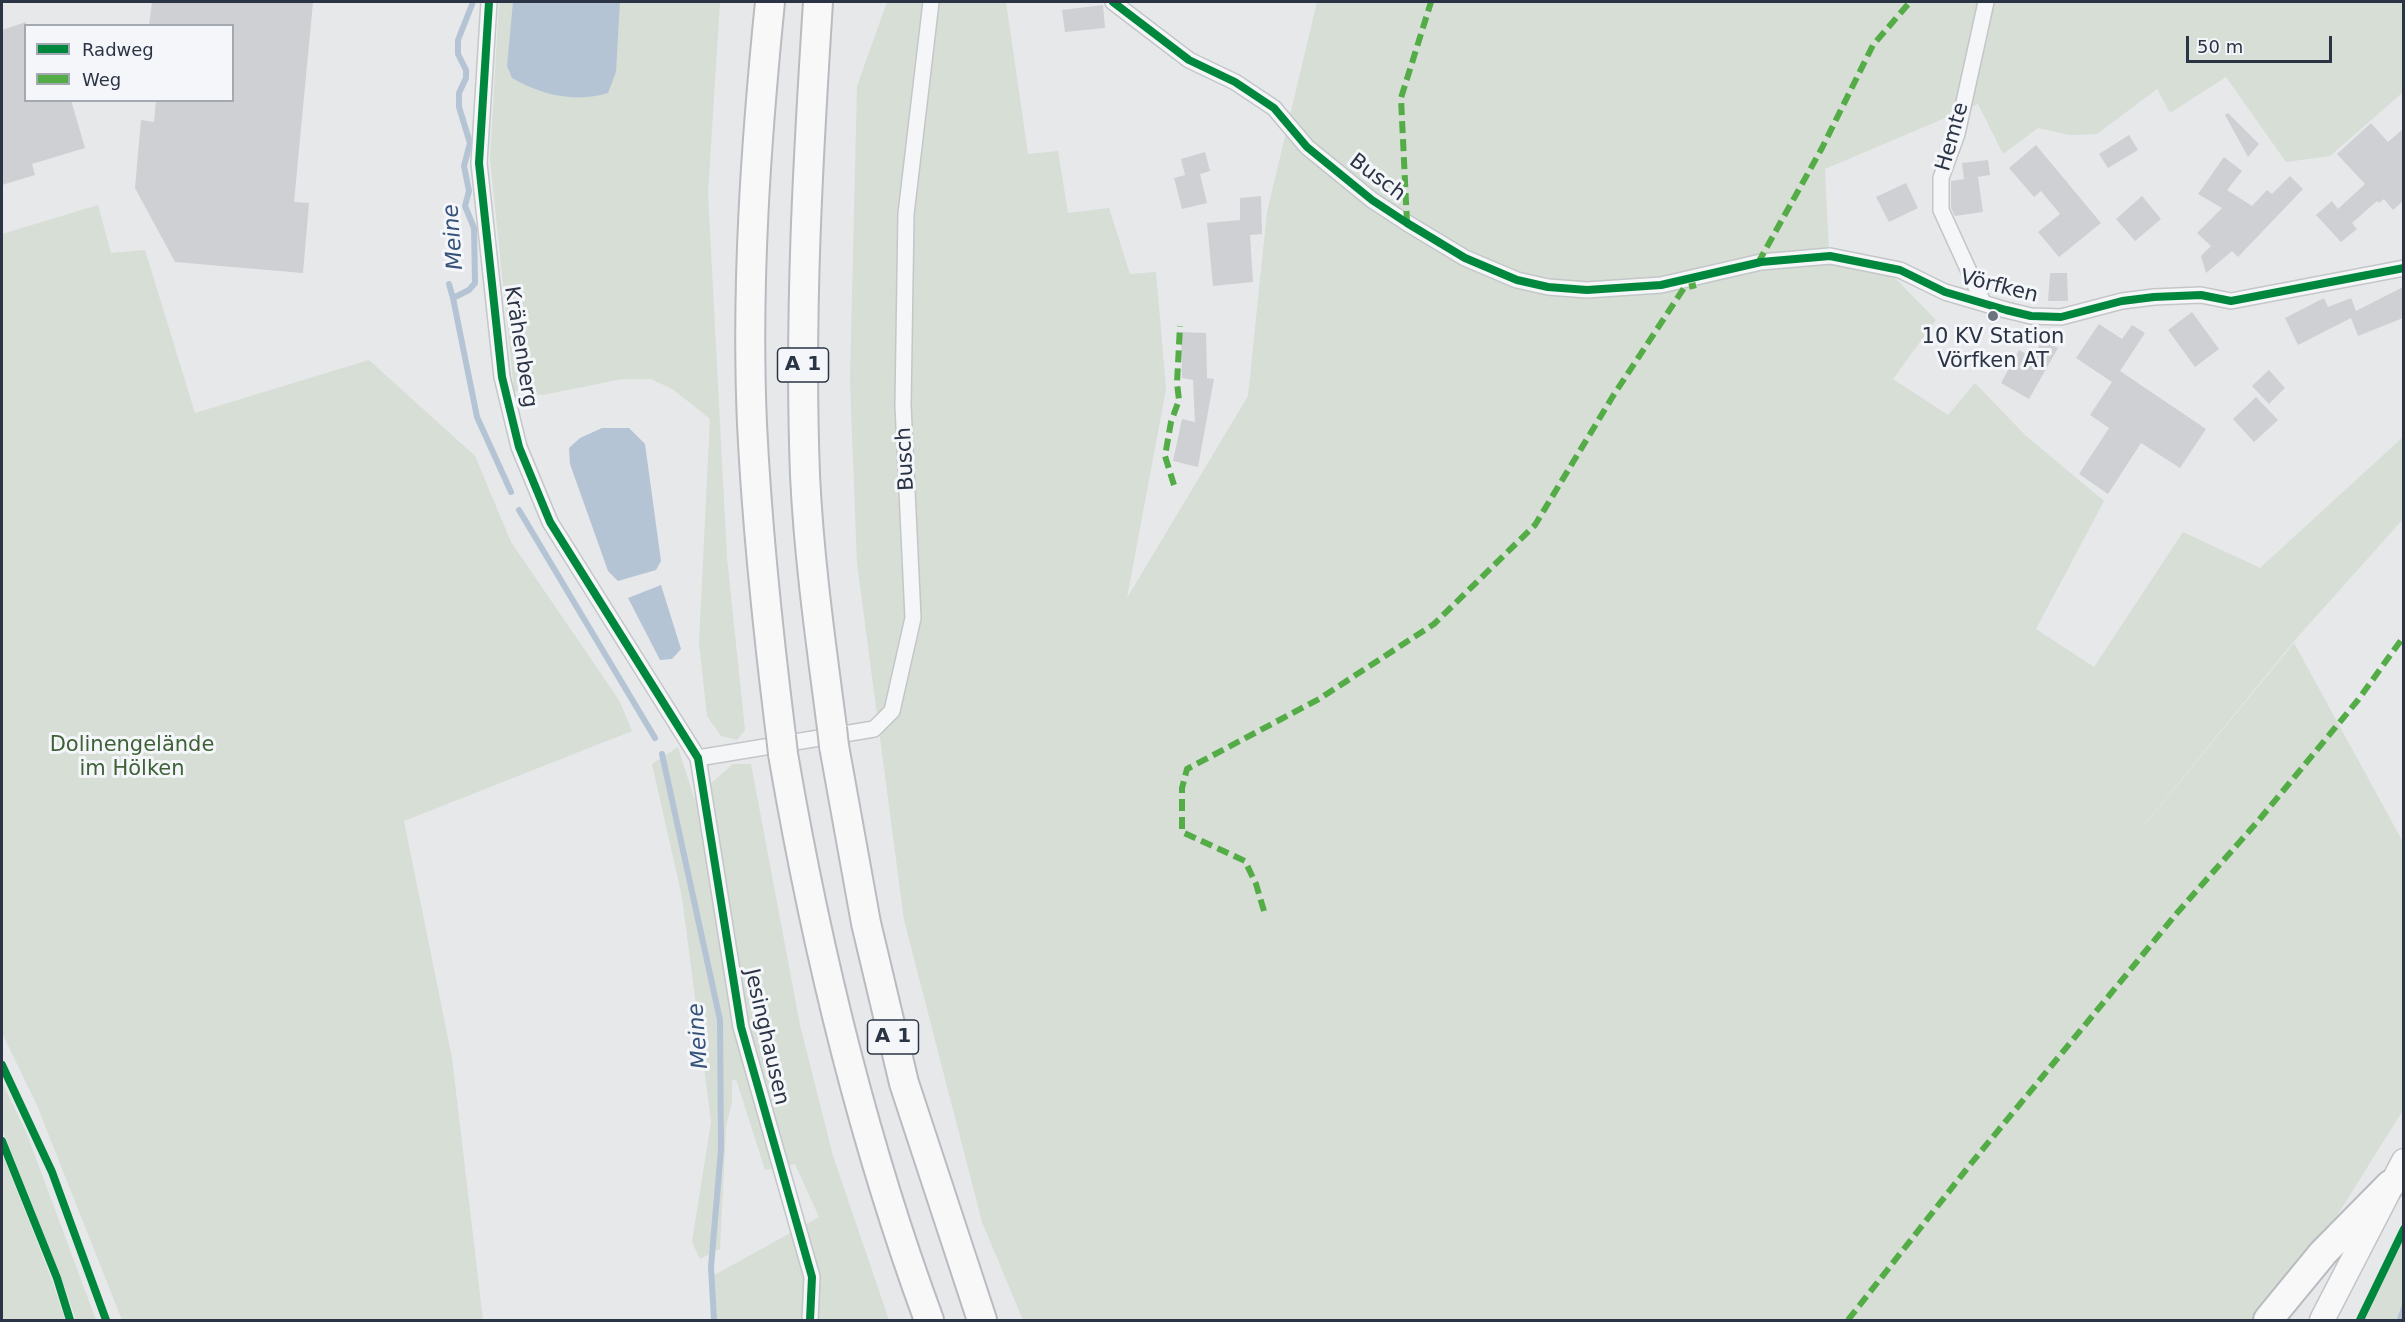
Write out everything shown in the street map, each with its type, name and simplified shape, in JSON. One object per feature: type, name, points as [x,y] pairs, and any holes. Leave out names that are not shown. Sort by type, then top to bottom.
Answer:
[{"type":"highway","name":"A 1","points":[[770,2],[755,189],[752,423],[765,605],[782,745],[820,952],[882,1182],[929,1320]]},
{"type":"highway","name":"A 1","points":[[818,2],[804,226],[803,384],[812,578],[833,737],[866,923],[904,1083],[953,1238],[982,1320]]},
{"type":"highway","points":[[2268,1320],[2323,1253],[2397,1173]]},
{"type":"main road","points":[[2322,1320],[2397,1173]]},
{"type":"street","name":"Krähenberg","points":[[489,2],[479,163],[502,377],[519,447],[550,522],[698,758]]},
{"type":"street","name":"Busch","points":[[698,758],[874,729],[892,711],[913,618],[903,405],[906,214],[930,2]]},
{"type":"street","name":"Busch","points":[[1113,2],[1189,60],[1235,82],[1274,108],[1307,147],[1372,200],[1465,258],[1517,280],[1548,287],[1587,290],[1661,285]]},
{"type":"street","name":"Hemte","points":[[1983,302],[1941,210],[1941,178],[1957,134],[1986,2]]},
{"type":"street","name":"Vörfken","points":[[1661,285],[1761,262],[1830,256],[1900,270],[1945,292],[2031,316],[2061,316],[2122,301],[2154,297],[2201,295],[2231,301],[2403,268]]},
{"type":"street","name":"Jesinghausen","points":[[698,758],[741,1028],[812,1277],[810,1320]]},
{"type":"green space","points":[[499,2],[720,2],[708,193],[727,558],[745,730],[737,740],[721,736],[707,716],[699,642],[710,419],[674,390],[651,379],[622,379],[543,395],[514,391],[490,159]]},
{"type":"green space","points":[[887,2],[1006,2],[1028,154],[1058,151],[1068,213],[1109,208],[1130,274],[1156,272],[1166,389],[1127,598],[1248,396],[1267,212],[1317,2],[2403,2],[2403,92],[2330,156],[2286,162],[2226,77],[2170,113],[2157,89],[2097,134],[2070,135],[2038,128],[2003,154],[1978,104],[1825,169],[1829,252],[1896,279],[1936,320],[1893,379],[1948,415],[1975,383],[2025,435],[2104,501],[2036,629],[2094,667],[2183,532],[2260,568],[2403,437],[2403,519],[2295,640],[2082,901],[2294,643],[2403,842],[2403,1110],[2330,1227],[2287,1283],[2253,1320],[1023,1320],[982,1222],[904,920],[857,563],[850,380],[857,86]]},
{"type":"green space","name":"Dolinengelände im Hölken","points":[[98,205],[111,253],[145,250],[195,413],[369,360],[475,456],[511,542],[619,700],[632,731],[404,821],[452,1058],[483,1320],[122,1320],[36,1103],[2,1033],[2,234]]},
{"type":"green space","points":[[678,747],[694,798],[733,764],[751,764],[800,1025],[833,1156],[889,1320],[715,1320],[709,1278],[819,1217],[795,1164],[765,1170],[736,1079],[732,1081],[732,1102],[726,1127],[720,1249],[700,1259],[692,1242],[711,1122],[682,897],[652,764]]},
{"type":"green space","points":[[2,1082],[27,1134],[96,1320],[76,1320],[2,1129]]},
{"type":"green space","points":[[2,1153],[52,1280],[65,1320],[2,1320]]},
{"type":"green space","points":[[2403,1240],[2403,1320],[2365,1320]]},
{"type":"water","points":[[513,2],[620,2],[616,72],[608,93],[584,97],[559,96],[535,89],[512,78],[507,66]]},
{"type":"water","points":[[602,428],[629,428],[645,444],[661,561],[656,570],[618,581],[608,571],[570,464],[569,448],[580,438]]},
{"type":"water","points":[[661,585],[681,649],[672,659],[660,660],[628,598]]},
{"type":"building","points":[[152,2],[313,2],[294,202],[309,203],[303,273],[175,262],[135,188],[141,120],[154,122],[156,102],[234,102],[234,24],[149,24]]},
{"type":"building","points":[[1103,5],[1105,28],[1065,32],[1062,10]]},
{"type":"building","points":[[26,22],[24,24],[24,102],[72,102],[85,148],[32,164],[35,175],[2,185],[2,30]]},
{"type":"building","points":[[2228,113],[2259,144],[2248,157],[2225,115]]},
{"type":"building","points":[[2371,123],[2388,142],[2403,129],[2403,201],[2393,210],[2384,199],[2379,203],[2377,201],[2352,223],[2357,229],[2341,242],[2316,215],[2332,201],[2338,209],[2365,184],[2337,154]]},
{"type":"building","points":[[2129,135],[2138,150],[2108,168],[2099,154]]},
{"type":"building","points":[[2036,145],[2101,223],[2059,257],[2038,232],[2060,214],[2041,191],[2034,197],[2009,168]]},
{"type":"building","points":[[1205,152],[1210,171],[1200,174],[1207,203],[1182,209],[1174,178],[1185,175],[1181,159]]},
{"type":"building","points":[[2224,157],[2242,171],[2227,190],[2252,206],[2267,190],[2272,194],[2290,176],[2303,189],[2238,257],[2232,251],[2206,273],[2201,256],[2211,246],[2197,233],[2222,208],[2198,194]]},
{"type":"building","points":[[1988,160],[1990,175],[1964,179],[1962,163]]},
{"type":"building","points":[[1978,177],[1983,212],[1955,216],[1951,208],[1951,181]]},
{"type":"building","points":[[1906,183],[1918,208],[1889,222],[1876,197]]},
{"type":"building","points":[[1261,196],[1262,234],[1250,235],[1253,282],[1213,286],[1207,223],[1240,220],[1240,198]]},
{"type":"building","points":[[2142,196],[2161,219],[2135,241],[2116,219]]},
{"type":"building","points":[[2050,273],[2067,273],[2068,301],[2048,301]]},
{"type":"building","points":[[2403,287],[2403,318],[2358,336],[2351,318],[2298,345],[2285,318],[2324,298],[2328,307],[2351,298],[2356,311]]},
{"type":"building","points":[[2192,312],[2219,349],[2195,367],[2168,330]]},
{"type":"building","points":[[2099,324],[2122,339],[2132,325],[2145,333],[2120,371],[2206,429],[2180,468],[2141,443],[2108,494],[2079,474],[2109,428],[2090,415],[2112,382],[2076,358]]},
{"type":"building","points":[[1181,332],[1206,333],[1207,378],[1214,379],[1198,467],[1173,461],[1182,419],[1195,422],[1193,380],[1182,378]]},
{"type":"building","points":[[2042,340],[2058,348],[2029,399],[2001,383],[2019,350],[2033,358]]},
{"type":"building","points":[[2269,370],[2285,388],[2269,404],[2252,386]]},
{"type":"building","points":[[2256,397],[2278,420],[2254,442],[2233,419]]},
{"type":"waterway","name":"Meine","points":[[473,2],[458,40],[458,54],[466,70],[466,78],[459,93],[459,107],[470,143],[464,166],[469,191],[465,206],[474,228],[475,283],[469,290],[453,298],[477,417],[511,492]]},
{"type":"waterway","points":[[449,284],[453,298]]},
{"type":"waterway","name":"Meine","points":[[519,510],[655,738]]},
{"type":"waterway","name":"Meine","points":[[662,754],[720,1020],[721,1149],[711,1267],[714,1320]]},
{"type":"waterway","points":[[2400,1320],[2404,1308]]},
{"type":"marked path","points":[[1407,223],[1401,98],[1431,2]]},
{"type":"marked path","points":[[1758,263],[1822,148],[1873,45],[1910,2]]},
{"type":"marked path","points":[[1264,911],[1256,884],[1245,861],[1182,832],[1182,788],[1187,769],[1319,699],[1434,624],[1535,525],[1613,396],[1684,288],[1696,285]]},
{"type":"marked path","points":[[1174,485],[1165,456],[1171,422],[1179,400],[1177,383],[1180,326]]},
{"type":"marked path","points":[[1848,1320],[1969,1166],[2177,913],[2259,820],[2358,700],[2404,636]]},
{"type":"cycle path","points":[[489,2],[479,163],[502,377],[519,447],[550,522],[698,758],[741,1027],[812,1277],[810,1320]]},
{"type":"cycle path","points":[[1113,2],[1189,60],[1235,82],[1274,108],[1307,147],[1372,200],[1407,223],[1465,258],[1517,280],[1548,287],[1587,290],[1661,285],[1761,262],[1830,256],[1900,270],[1945,292],[2006,310],[2031,316],[2061,317],[2122,301],[2154,297],[2201,295],[2231,301],[2404,268]]},
{"type":"cycle path","points":[[2,1065],[52,1172],[106,1320]]},
{"type":"cycle path","points":[[2,1141],[57,1278],[70,1320]]},
{"type":"cycle path","points":[[2360,1320],[2404,1229]]},
{"type":"place","name":"10 KV Station Vörfken AT","points":[[1993,316]]}]
